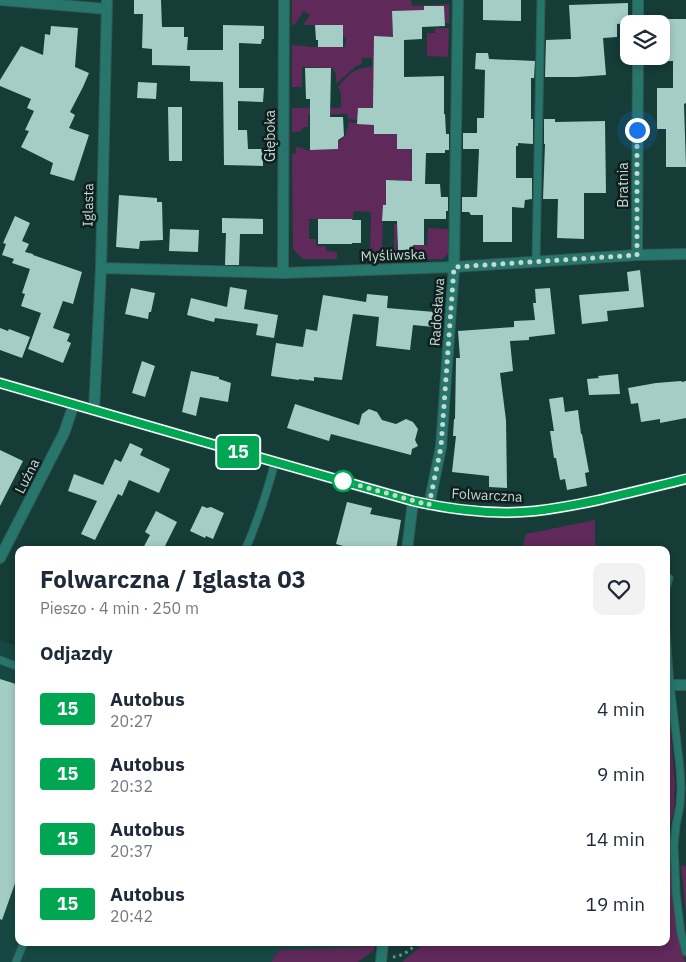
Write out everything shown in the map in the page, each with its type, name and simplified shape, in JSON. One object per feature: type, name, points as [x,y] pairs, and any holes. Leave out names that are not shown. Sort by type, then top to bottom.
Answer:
[{"type":"street","points":[[0,0],[107,5]]},
{"type":"street","name":"Głęboka","points":[[283,273],[284,0]]},
{"type":"street","name":"Radosława","points":[[429,505],[441,447],[454,267],[458,0]]},
{"type":"street","points":[[638,0],[638,15]]},
{"type":"street","name":"Iglasta","points":[[94,410],[101,268],[107,5]]},
{"type":"street","name":"Bratnia","points":[[637,255],[638,65]]},
{"type":"street","name":"Myśliwska","points":[[101,268],[283,273],[454,267],[637,255],[686,254]]},
{"type":"street","name":"Folwarczna","points":[[0,383],[413,501],[460,510],[492,512],[533,511],[574,505],[686,479]]},
{"type":"street","name":"Luźna","points":[[0,558],[64,433],[74,404]]},
{"type":"street","points":[[407,546],[413,501]]},
{"type":"street","points":[[670,685],[686,685]]},
{"type":"street","points":[[380,961],[382,946]]},
{"type":"lane","points":[[536,262],[541,0]]},
{"type":"lane","points":[[247,546],[266,497],[275,462]]},
{"type":"lane","points":[[0,660],[15,665]]},
{"type":"lane","points":[[670,685],[681,788],[675,837],[676,893],[681,933],[686,952]]},
{"type":"lane","points":[[16,962],[22,946]]},
{"type":"path","points":[[380,961],[398,956],[414,946]]},
{"type":"shaded area","points":[[292,0],[411,0],[412,6],[449,4],[449,23],[445,23],[444,6],[424,7],[424,20],[392,12],[393,40],[374,37],[374,67],[404,67],[404,69],[374,69],[374,134],[411,133],[414,245],[427,245],[428,228],[448,229],[448,254],[443,259],[394,261],[394,224],[407,224],[402,180],[386,180],[386,205],[383,205],[382,261],[370,259],[371,212],[354,211],[353,220],[309,219],[309,239],[316,239],[316,246],[326,246],[326,251],[337,252],[337,259],[303,259],[293,249],[292,154],[296,153],[296,147],[306,150],[338,149],[338,140],[346,136],[348,122],[358,123],[372,108],[358,108],[358,120],[348,119],[347,114],[308,115],[308,127],[292,133],[292,108],[341,108],[341,93],[338,87],[353,72],[361,68],[372,67],[372,58],[362,58],[362,64],[355,67],[336,84],[336,74],[333,68],[302,67],[302,87],[292,87],[292,45],[345,47],[346,37],[343,37],[343,25],[303,25],[310,15],[304,11],[294,25],[292,25]],"holes":[[[397,232],[412,232],[413,250],[397,250]]]},
{"type":"shaded area","points":[[435,28],[449,28],[448,57],[427,56],[427,33],[435,33]]},
{"type":"shaded area","points":[[595,520],[595,546],[523,546],[526,534]]},
{"type":"shaded area","points":[[0,640],[15,646],[15,946],[365,946],[279,950],[271,962],[0,962]]},
{"type":"shaded area","points":[[670,726],[675,783],[674,810],[670,824]]},
{"type":"shaded area","points":[[670,864],[676,925],[685,962],[402,962],[420,946],[670,946]]},
{"type":"shaded area","points":[[681,865],[686,866],[686,914]]},
{"type":"shaded area","points":[[375,946],[374,950],[358,962],[271,962],[279,950]]},
{"type":"building","points":[[134,0],[161,0],[162,27],[184,27],[184,37],[188,37],[187,50],[223,50],[223,25],[264,26],[264,39],[262,39],[261,44],[239,43],[239,88],[264,88],[263,102],[238,101],[238,130],[247,130],[248,149],[263,149],[263,166],[224,165],[223,82],[190,81],[190,66],[152,65],[152,49],[142,48],[143,14],[134,14]]},
{"type":"building","points":[[483,0],[521,0],[521,21],[483,20]]},
{"type":"building","points":[[628,3],[628,15],[620,15],[620,24],[617,24],[617,37],[603,38],[606,75],[545,77],[546,40],[571,39],[569,5]]},
{"type":"building","points":[[424,6],[444,6],[445,26],[422,27],[422,39],[404,40],[404,77],[444,76],[444,114],[446,134],[449,134],[449,150],[445,150],[445,153],[426,153],[425,184],[440,184],[441,197],[448,197],[448,211],[446,211],[446,219],[424,219],[424,245],[413,245],[413,250],[398,250],[397,221],[382,221],[383,205],[386,205],[386,180],[412,181],[412,149],[397,149],[397,134],[374,134],[374,125],[357,124],[358,108],[373,108],[374,36],[393,37],[392,11],[424,10]]},
{"type":"building","points":[[670,19],[686,19],[686,103],[684,104],[686,167],[666,167],[666,129],[657,129],[657,88],[673,88],[673,61],[670,61]]},
{"type":"building","points":[[315,25],[343,25],[343,47],[318,47]]},
{"type":"building","points":[[51,26],[78,28],[75,67],[89,73],[70,112],[75,115],[69,128],[89,135],[74,181],[50,174],[53,163],[21,147],[29,131],[25,130],[34,111],[27,108],[31,99],[0,86],[0,80],[21,46],[43,55],[45,34],[50,35]]},
{"type":"building","points":[[476,53],[488,53],[489,59],[535,61],[534,78],[531,78],[533,144],[518,143],[518,146],[516,146],[516,178],[532,178],[532,199],[525,200],[524,208],[512,207],[512,242],[483,242],[483,215],[471,215],[469,212],[462,212],[462,197],[477,197],[479,149],[463,149],[463,133],[477,133],[477,118],[484,118],[485,70],[475,69]]},
{"type":"building","points":[[305,68],[331,68],[330,117],[343,117],[344,136],[338,140],[338,149],[310,150],[310,99],[306,99]]},
{"type":"building","points":[[138,82],[157,83],[156,99],[137,98]]},
{"type":"building","points":[[168,107],[182,107],[182,161],[169,161]]},
{"type":"building","points":[[544,119],[555,119],[555,122],[605,121],[606,193],[584,193],[584,239],[557,238],[558,199],[543,199]]},
{"type":"building","points":[[119,195],[157,198],[157,202],[162,202],[163,240],[140,241],[139,249],[116,247]]},
{"type":"building","points":[[15,216],[30,223],[22,241],[29,244],[25,252],[82,272],[73,304],[63,301],[53,328],[70,334],[67,341],[71,343],[63,363],[28,349],[41,313],[21,306],[25,294],[22,293],[30,269],[12,263],[14,259],[2,255],[6,244],[3,243]]},
{"type":"building","points":[[222,218],[263,219],[263,234],[240,234],[239,265],[225,265],[226,233],[222,233]]},
{"type":"building","points":[[318,219],[361,220],[361,243],[318,244]]},
{"type":"building","points":[[170,229],[199,230],[198,252],[169,251]]},
{"type":"building","points":[[640,270],[644,307],[607,311],[608,321],[582,324],[579,295],[629,291],[627,272]]},
{"type":"building","points":[[230,287],[247,290],[244,309],[278,315],[274,338],[256,335],[258,324],[215,318],[214,322],[187,315],[191,298],[227,307]]},
{"type":"building","points":[[131,288],[155,293],[148,319],[125,314]]},
{"type":"building","points":[[550,288],[555,334],[529,337],[529,340],[510,341],[513,371],[500,373],[506,420],[507,488],[489,487],[489,476],[452,472],[456,436],[453,436],[456,358],[460,358],[458,331],[514,327],[514,321],[535,320],[533,303],[536,303],[535,289]]},
{"type":"building","points":[[367,294],[388,296],[387,308],[435,312],[434,327],[413,325],[410,350],[376,346],[379,317],[353,314],[342,380],[314,377],[314,381],[271,376],[276,343],[303,347],[306,329],[317,331],[323,295],[366,302]]},
{"type":"building","points":[[0,328],[8,331],[9,329],[30,337],[22,358],[0,350]]},
{"type":"building","points":[[142,361],[155,366],[145,397],[132,393]]},
{"type":"building","points":[[191,371],[219,377],[219,379],[231,383],[228,402],[200,397],[196,416],[182,412]]},
{"type":"building","points":[[618,374],[620,394],[589,395],[587,379]]},
{"type":"building","points":[[686,381],[686,418],[660,423],[660,419],[641,422],[638,403],[631,404],[628,388]]},
{"type":"building","points":[[563,397],[565,412],[578,410],[589,472],[585,473],[587,486],[567,490],[565,479],[560,480],[550,431],[554,431],[549,399]]},
{"type":"building","points":[[295,404],[359,425],[362,414],[369,409],[377,412],[382,420],[396,424],[406,419],[413,422],[418,429],[415,440],[418,446],[412,449],[411,455],[331,434],[329,441],[287,428]]},
{"type":"building","points":[[130,443],[143,449],[140,455],[170,469],[159,493],[129,480],[122,496],[118,494],[95,540],[81,534],[97,501],[68,491],[74,474],[103,485],[115,459],[121,462]]},
{"type":"building","points":[[0,450],[23,461],[0,506]]},
{"type":"building","points":[[347,502],[372,508],[370,514],[401,520],[397,546],[343,546],[336,544]]},
{"type":"building","points":[[202,506],[211,507],[224,513],[213,539],[206,536],[205,538],[190,531]]},
{"type":"building","points":[[156,511],[177,522],[165,546],[144,546],[150,535],[145,532]]},
{"type":"building","points":[[0,679],[15,684],[15,883],[2,920],[0,919]]},
{"type":"bus line","name":"15","points":[[0,383],[413,501],[460,510],[492,512],[533,511],[574,505],[686,479]]},
{"type":"route","points":[[343,481],[429,505],[441,447],[454,267],[637,255],[637,130]]}]
